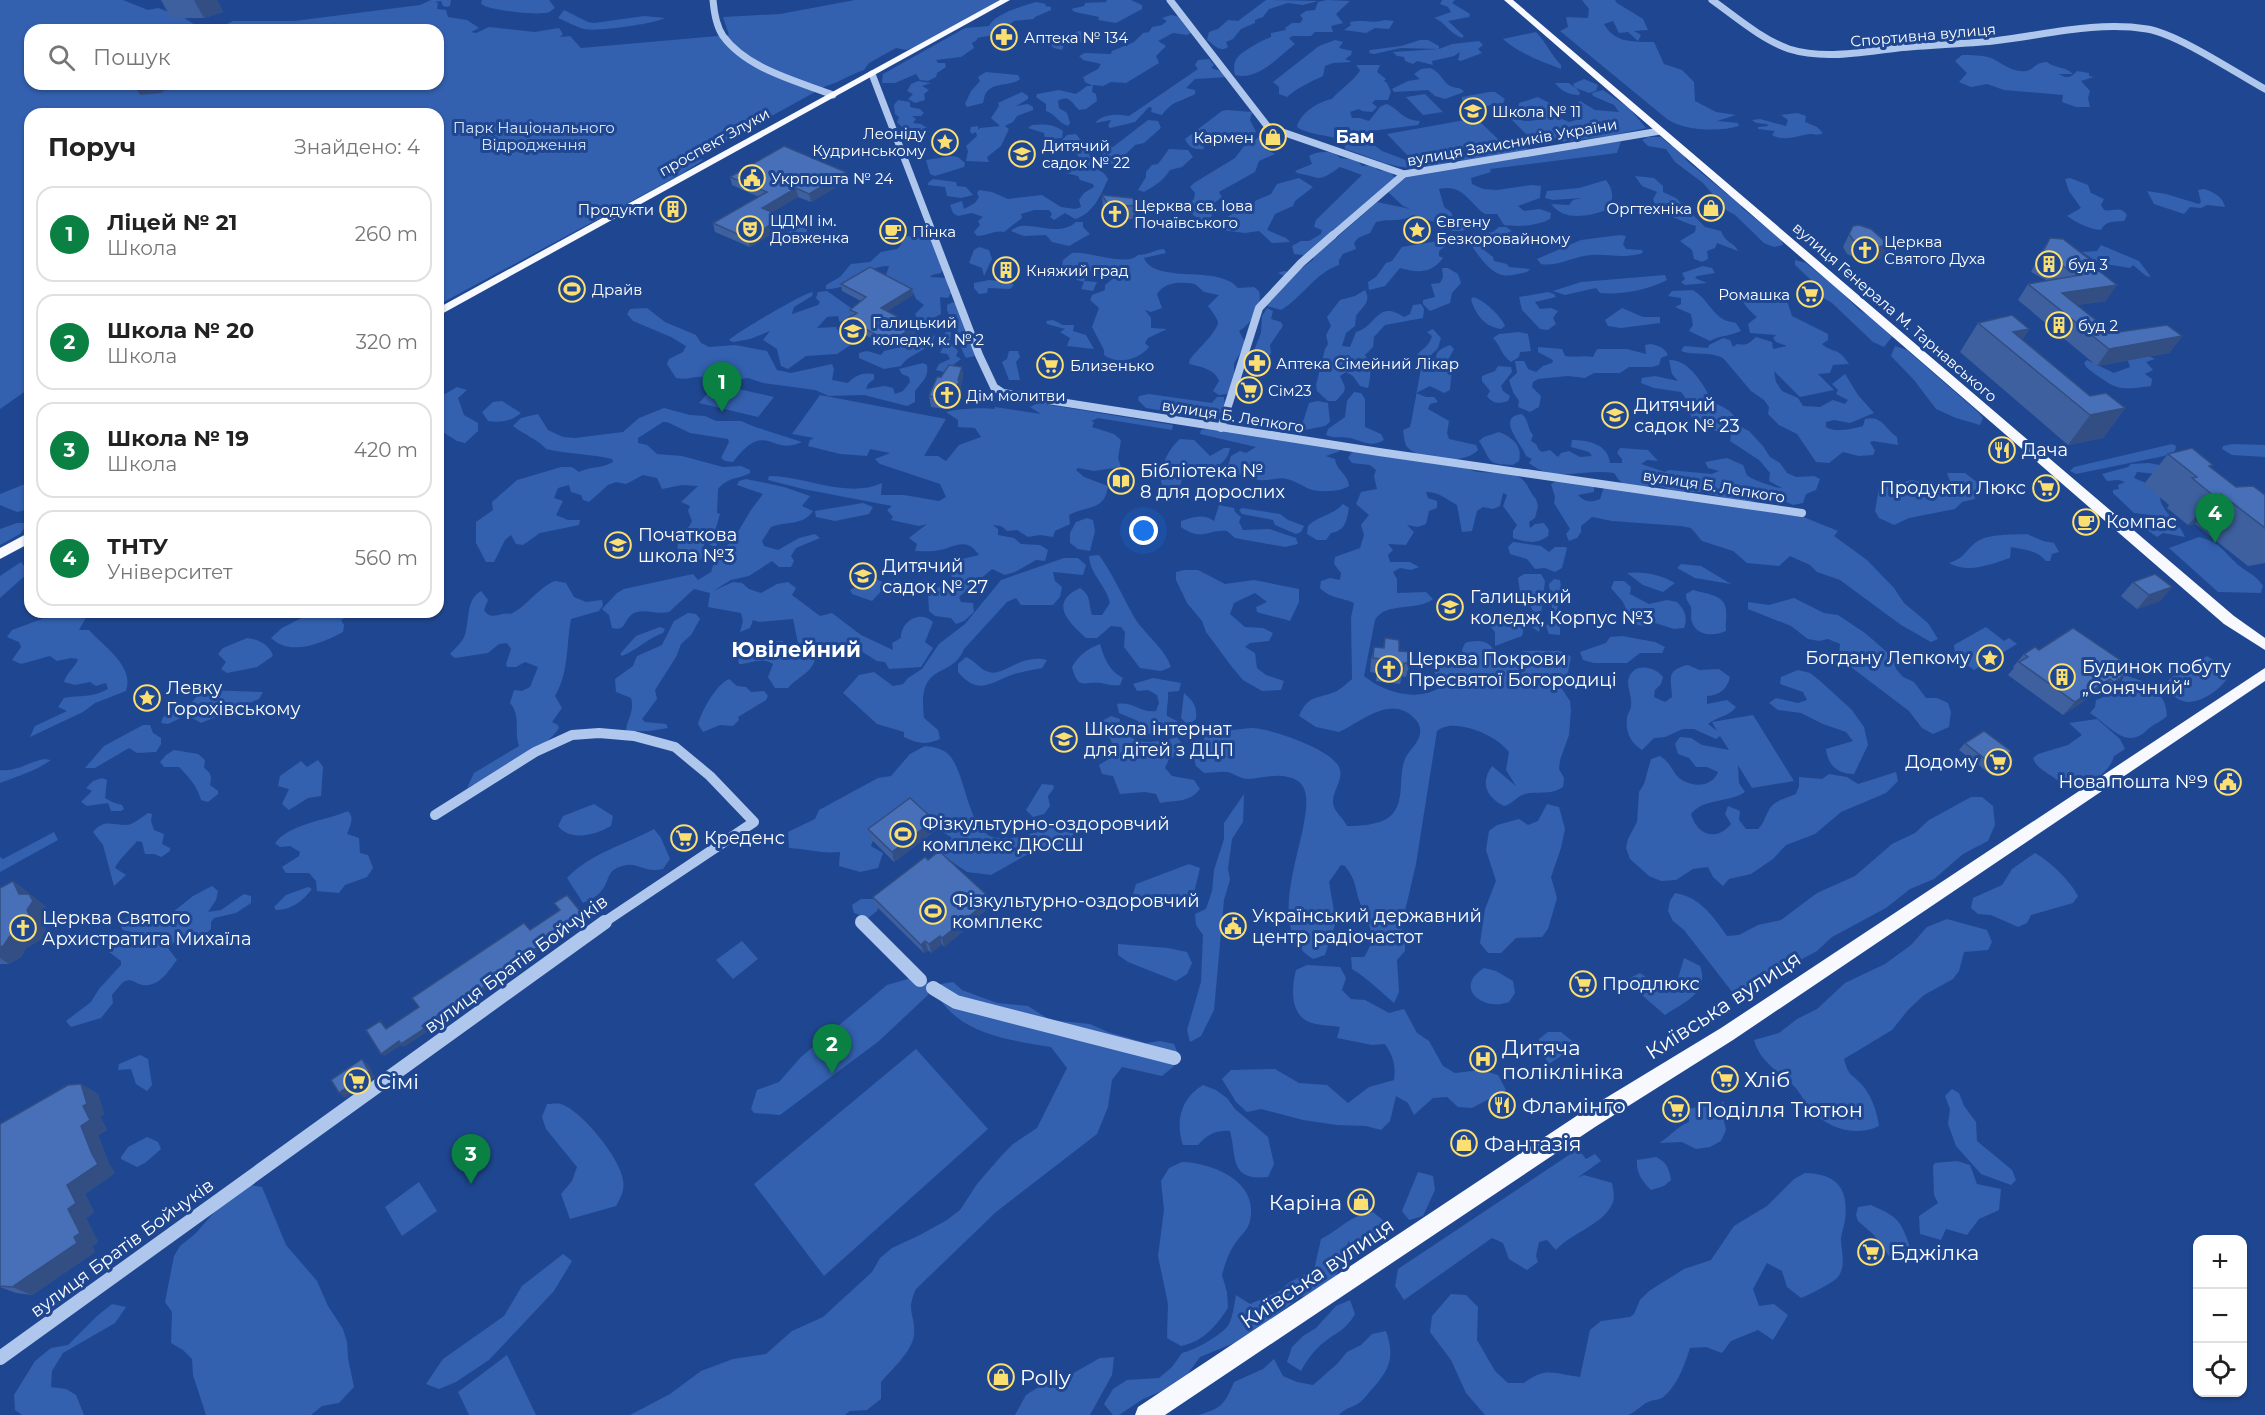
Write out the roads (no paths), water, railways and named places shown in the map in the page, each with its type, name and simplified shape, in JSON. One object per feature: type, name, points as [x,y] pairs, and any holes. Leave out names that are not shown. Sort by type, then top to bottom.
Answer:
[{"type":"main road","name":"проспект Злуки","points":[[444,310],[1006,0]]},
{"type":"main road","name":"вулиця Генерала М. Тарнавського","points":[[1508,0],[1797,246],[2220,612],[2265,645]]},
{"type":"main road","points":[[0,554],[24,540]]},
{"type":"main road","name":"Київська вулиця","points":[[1146,1415],[1588,1120],[1726,1034],[2265,674]]},
{"type":"street","points":[[713,0],[721,34],[731,45],[772,71],[833,95]]},
{"type":"street","points":[[1170,0],[1268,127],[1404,174]]},
{"type":"street","name":"Спортивна вулиця","points":[[1712,0],[1769,40],[1790,49],[1815,54],[1992,41],[2108,25],[2150,29],[2176,39],[2265,89]]},
{"type":"street","name":"вулиця Б. Лепкого","points":[[872,74],[951,285],[994,387],[1003,393],[1221,428],[1802,513]]},
{"type":"street","name":"вулиця Захисників України","points":[[1221,428],[1259,308],[1301,263],[1404,174],[1660,131]]},
{"type":"street","name":"вулиця Братів Бойчуків","points":[[0,1358],[585,935],[754,822],[710,776],[675,747],[633,735],[599,733],[572,735],[535,752],[435,814]]},
{"type":"street","points":[[862,922],[920,980]]},
{"type":"street","points":[[933,988],[957,1002],[1109,1044],[1174,1058]]},
{"type":"place","name":"Аптека № 134","points":[[1004,37]]},
{"type":"place","name":"Школа № 11","points":[[1473,111]]},
{"type":"place","name":"Кармен","points":[[1273,137]]},
{"type":"place","name":"Леоніду Кудринському","points":[[945,142]]},
{"type":"place","name":"Дитячий садок № 22","points":[[1022,154]]},
{"type":"place","name":"Укрпошта № 24","points":[[752,178]]},
{"type":"place","name":"Оргтехніка","points":[[1711,208]]},
{"type":"place","name":"Продукти","points":[[673,209]]},
{"type":"place","name":"Церква св. Іова Почаївського","points":[[1115,214]]},
{"type":"place","name":"ЦДМІ ім. Довженка","points":[[750,229]]},
{"type":"place","name":"Євгену Безкоровайному","points":[[1417,230]]},
{"type":"place","name":"Пінка","points":[[893,231]]},
{"type":"place","name":"Церква Святого Духа","points":[[1865,250]]},
{"type":"place","name":"буд 3","points":[[2049,264]]},
{"type":"place","name":"Княжий град","points":[[1006,270]]},
{"type":"place","name":"Драйв","points":[[572,289]]},
{"type":"place","name":"Ромашка","points":[[1810,294]]},
{"type":"place","name":"буд 2","points":[[2059,325]]},
{"type":"place","name":"Галицький коледж, к. № 2","points":[[853,331]]},
{"type":"place","name":"Аптека Сімейний Лікар","points":[[1257,363]]},
{"type":"place","name":"Близенько","points":[[1050,365]]},
{"type":"place","name":"Сім23","points":[[1249,390]]},
{"type":"place","name":"Дім молитви","points":[[947,395]]},
{"type":"place","name":"Ліцей № 21","points":[[722,412]]},
{"type":"place","name":"Дитячий садок № 23","points":[[1615,415]]},
{"type":"place","name":"Дача","points":[[2002,450]]},
{"type":"place","name":"Бібліотека № 8 для дорослих","points":[[1121,481]]},
{"type":"place","name":"Продукти Люкс","points":[[2046,488]]},
{"type":"place","name":"Компас","points":[[2086,522]]},
{"type":"place","name":"ТНТУ","points":[[2215,543]]},
{"type":"place","name":"Початкова школа №3","points":[[618,545]]},
{"type":"place","name":"Дитячий садок № 27","points":[[863,576]]},
{"type":"place","name":"Галицький коледж, Корпус №3","points":[[1450,607]]},
{"type":"place","name":"Богдану Лепкому","points":[[1990,658]]},
{"type":"place","name":"Церква Покрови Пресвятої Богородиці","points":[[1389,669]]},
{"type":"place","name":"Будинок побуту „Сонячний“","points":[[2062,677]]},
{"type":"place","name":"Левку Горохівському","points":[[147,698]]},
{"type":"place","name":"Школа інтернат для дітей з ДЦП","points":[[1064,739]]},
{"type":"place","name":"Додому","points":[[1998,762]]},
{"type":"place","name":"Нова пошта №9","points":[[2228,782]]},
{"type":"place","name":"Фізкультурно-оздоровчий комплекс ДЮСШ","points":[[903,834]]},
{"type":"place","name":"Креденс","points":[[684,838]]},
{"type":"place","name":"Фізкультурно-оздоровчий комплекс","points":[[933,911]]},
{"type":"place","name":"Український державний центр радіочастот","points":[[1233,926]]},
{"type":"place","name":"Церква Святого Архистратига Михаїла","points":[[23,928]]},
{"type":"place","name":"Продлюкс","points":[[1583,984]]},
{"type":"place","name":"Дитяча поліклініка","points":[[1483,1059]]},
{"type":"place","name":"Школа № 20","points":[[832,1074]]},
{"type":"place","name":"Хліб","points":[[1725,1079]]},
{"type":"place","name":"Сімі","points":[[357,1081]]},
{"type":"place","name":"Фламінго","points":[[1502,1105]]},
{"type":"place","name":"Поділля Тютюн","points":[[1676,1109]]},
{"type":"place","name":"Фантазія","points":[[1464,1143]]},
{"type":"place","name":"Школа № 19","points":[[471,1184]]},
{"type":"place","name":"Каріна","points":[[1361,1202]]},
{"type":"place","name":"Бджілка","points":[[1871,1252]]},
{"type":"place","name":"Polly","points":[[1001,1377]]},
{"type":"district","name":"Бам","points":[[1355,137]]},
{"type":"district","name":"Ювілейний","points":[[796,649]]},
{"type":"park label","name":"Парк Національного Відродження","points":[[534,136]]}]
